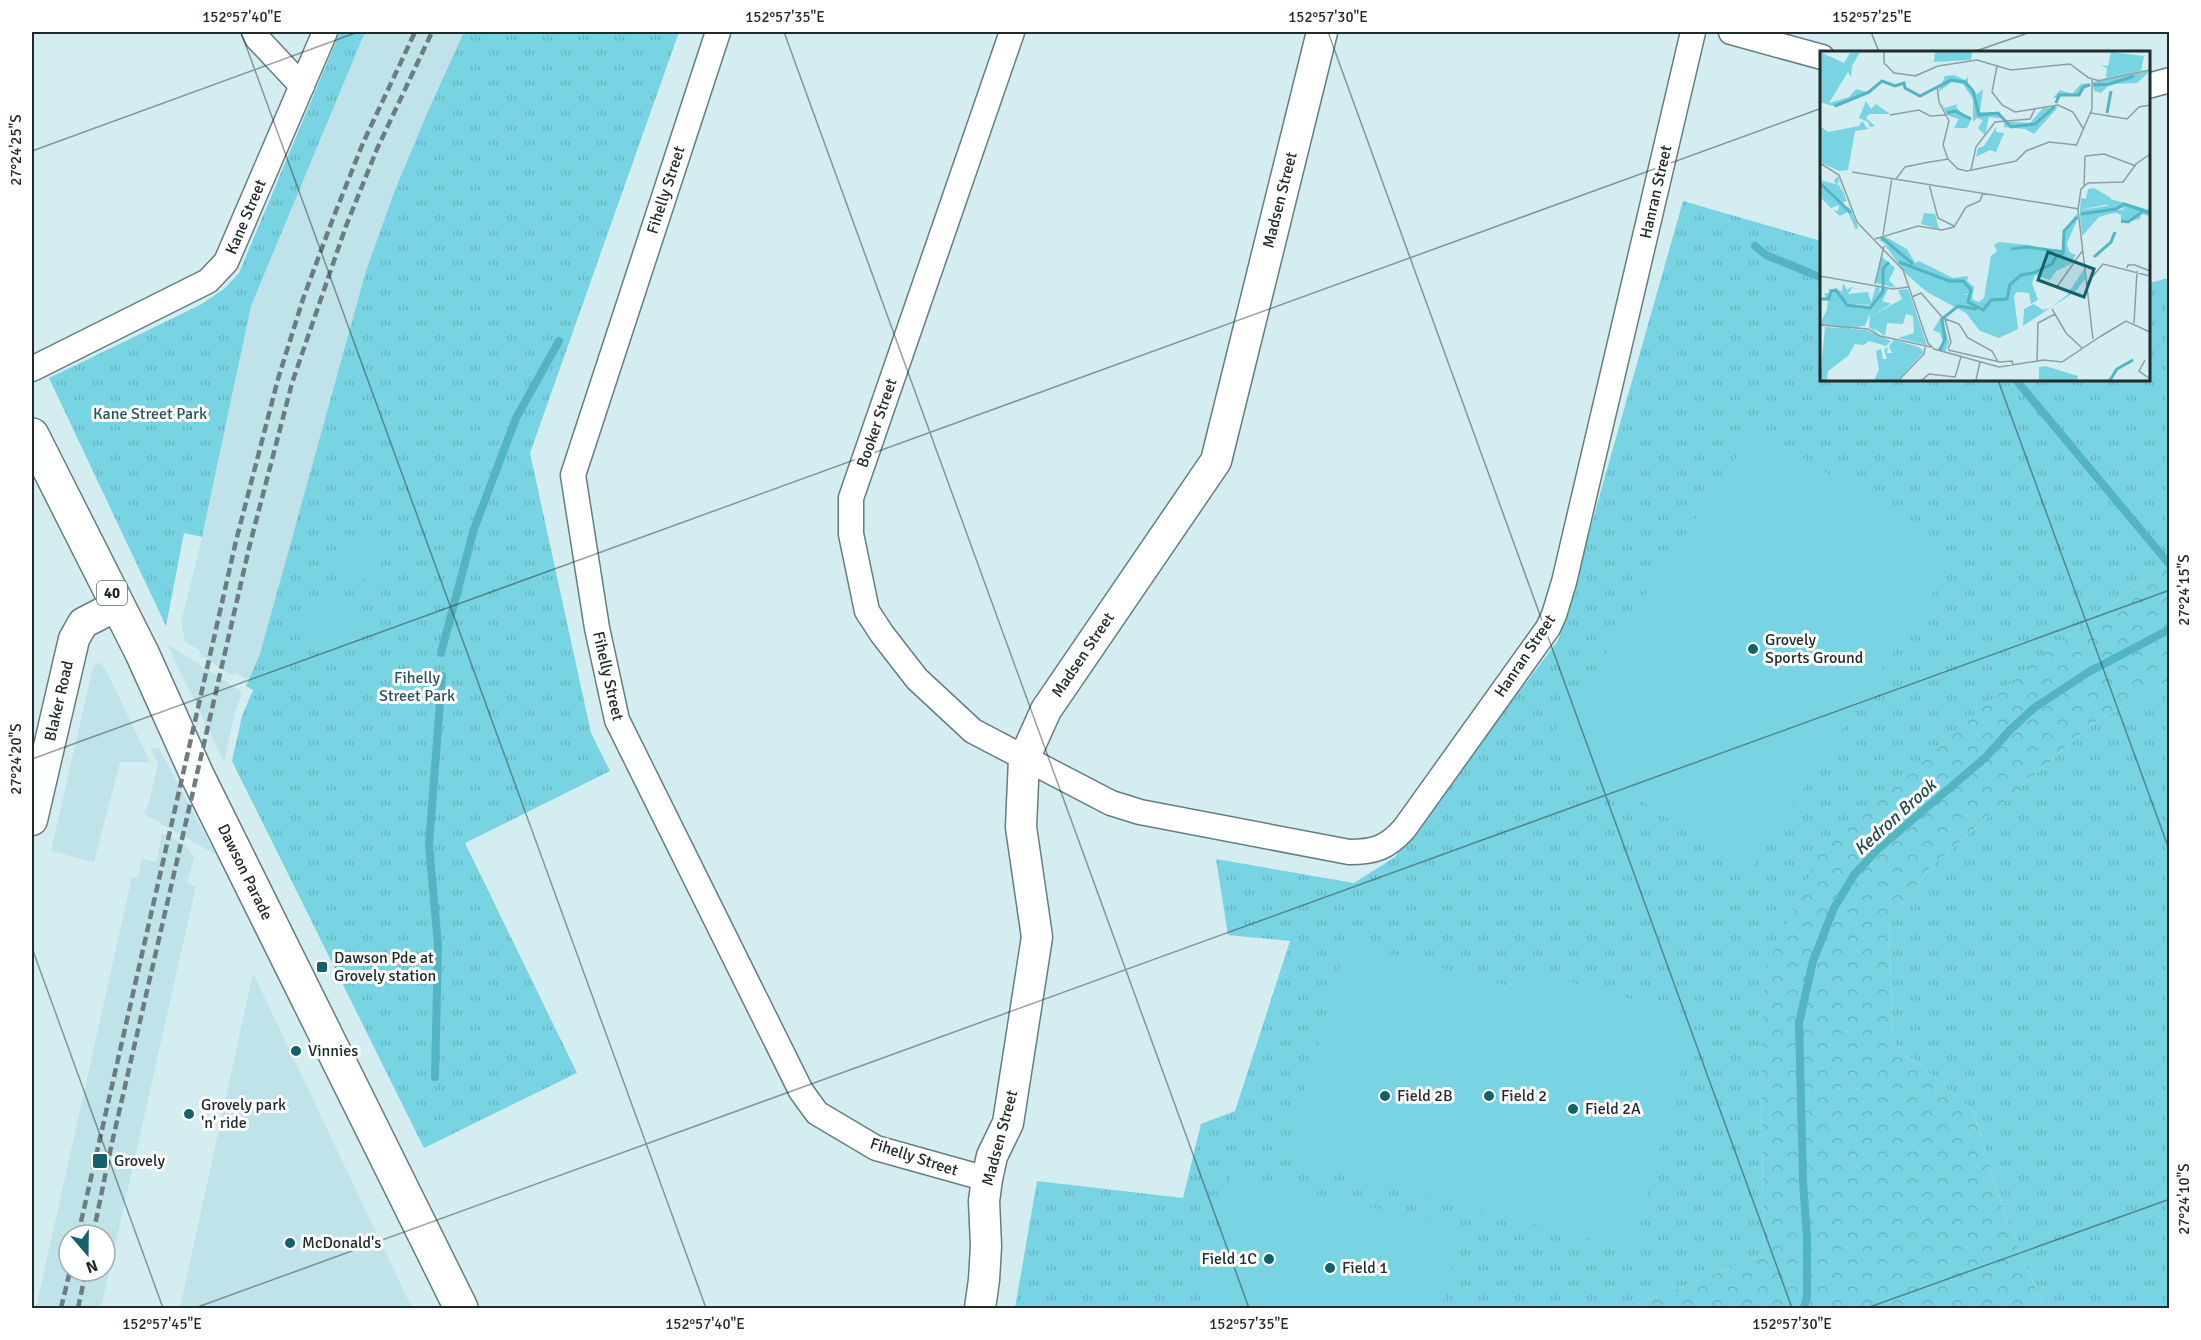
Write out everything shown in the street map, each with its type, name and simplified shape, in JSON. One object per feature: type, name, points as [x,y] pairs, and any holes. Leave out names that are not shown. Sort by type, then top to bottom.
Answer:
[{"type":"main road","name":"Dawson Parade","points":[[32,435],[142,653],[197,775],[461,1308]]},
{"type":"street","points":[[254,32],[302,86]]},
{"type":"street","name":"Kane Street","points":[[32,369],[208,281],[226,262],[325,32]]},
{"type":"street","name":"Fihelly Street","points":[[718,32],[573,475],[597,628],[617,720],[801,1091],[817,1113],[876,1148],[987,1179]]},
{"type":"street","name":"Booker Street","points":[[1012,32],[851,498],[851,534],[867,611],[903,661],[917,679],[973,731],[1024,759]]},
{"type":"street","name":"Madsen Street","points":[[980,1308],[987,1246],[984,1201],[987,1179],[992,1156],[1008,1123],[1037,937],[1021,827],[1024,759],[1046,710],[1216,461],[1322,32]]},
{"type":"street","name":"Hanran Street","points":[[1024,759],[1111,803],[1140,812],[1349,852],[1376,849],[1394,841],[1548,628],[1554,615],[1567,570],[1693,32]]},
{"type":"street","points":[[1731,32],[1820,57]]},
{"type":"street","points":[[2150,86],[2169,80]]},
{"type":"street","name":"Blaker Road","points":[[33,810],[74,639],[83,623],[118,605]]},
{"type":"shaded area","points":[[365,32],[464,32],[395,190],[260,654],[249,680],[236,673],[231,675],[202,656],[199,650],[185,641],[181,622],[201,542],[251,306]]},
{"type":"shaded area","points":[[167,644],[242,692],[224,762]]},
{"type":"shaded area","points":[[99,662],[105,668],[150,762],[120,762],[94,862],[51,851],[93,667]]},
{"type":"shaded area","points":[[151,748],[159,748],[215,854],[144,814],[158,764]]},
{"type":"shaded area","points":[[162,833],[185,845],[194,857],[187,884],[196,886],[117,1237],[117,1223],[57,1223],[57,1283],[107,1283],[101,1308],[36,1308],[132,877],[138,878],[142,859],[157,862]]},
{"type":"shaded area","points":[[253,973],[412,1308],[180,1308]]},
{"type":"green space","name":"Kane Street Park","points":[[340,32],[365,32],[251,306],[202,537],[184,533],[166,626],[49,378],[200,305],[224,289],[239,273]]},
{"type":"green space","name":"Fihelly Street Park","points":[[464,32],[679,32],[530,453],[591,733],[610,771],[465,843],[577,1073],[424,1148],[232,761],[242,716],[253,690],[246,686],[260,654],[366,271],[395,190]]},
{"type":"green space","name":"Grovely Sports Ground","points":[[1683,201],[1820,241],[1820,381],[2150,381],[2150,283],[2169,278],[2169,563],[2044,653],[1761,1086],[1764,1255],[1627,1308],[1015,1308],[1037,1181],[1183,1198],[1201,1124],[1235,1111],[1290,941],[1228,935],[1216,859],[1354,883],[1395,857],[1559,639]]},
{"type":"green space","name":"Grovely Sports Ground","points":[[1756,427],[1956,558],[1749,871],[1549,741]]},
{"type":"green space","points":[[346,535],[385,545],[376,582],[336,571]]},
{"type":"green space","points":[[2169,563],[2169,681],[2092,724],[1931,867],[1889,921],[1893,1042],[1973,1111],[2005,1215],[2044,1308],[1627,1308],[1764,1255],[1761,1086],[1765,969],[1823,846],[2044,653]]},
{"type":"green space","points":[[338,605],[363,614],[355,645],[336,644],[314,652],[296,623],[311,607]]},
{"type":"green space","points":[[2169,681],[2169,1308],[2044,1308],[2005,1215],[1973,1111],[1893,1042],[1889,921],[1931,867],[2092,724]]},
{"type":"green space","name":"Field 2","points":[[1347,942],[1520,989],[1526,970],[1686,1014],[1681,1033],[1691,1036],[1631,1250],[1287,1157]]},
{"type":"green space","name":"Field 1","points":[[1231,1175],[1461,1228],[1442,1308],[1199,1308]]},
{"type":"waterway","points":[[1755,246],[1766,255],[1820,277]]},
{"type":"waterway","points":[[441,653],[474,529],[516,418],[559,341]]},
{"type":"waterway","points":[[2017,381],[2170,565]]},
{"type":"waterway","name":"Kedron Brook","points":[[1804,1308],[1807,1296],[1807,1237],[1803,1181],[1799,1023],[1813,961],[1834,908],[1854,875],[1877,850],[1986,757],[2034,708],[2087,673],[2170,629]]},
{"type":"waterway","points":[[435,1077],[438,945],[429,845],[442,676]]},
{"type":"railway","points":[[81,1223],[236,541],[278,379],[303,299],[332,221],[363,143],[415,32]]},
{"type":"railway","points":[[95,1223],[250,544],[292,383],[346,226],[377,149],[432,32]]},
{"type":"railway","points":[[61,1308],[67,1283]]},
{"type":"railway","points":[[78,1308],[83,1283]]},
{"type":"place","name":"Grovely Sports Ground","points":[[1753,649]]},
{"type":"place","name":"Dawson Pde at Grovely station","points":[[322,967]]},
{"type":"place","name":"Vinnies","points":[[296,1051]]},
{"type":"place","name":"Field 2B","points":[[1385,1096]]},
{"type":"place","name":"Field 2","points":[[1489,1096]]},
{"type":"place","name":"Field 2A","points":[[1573,1109]]},
{"type":"place","name":"Grovely park 'n' ride","points":[[189,1114]]},
{"type":"place","name":"Grovely","points":[[100,1161]]},
{"type":"place","name":"McDonald's","points":[[290,1243]]},
{"type":"place","name":"Field 1C","points":[[1269,1259]]},
{"type":"place","name":"Field 1","points":[[1330,1268]]}]
